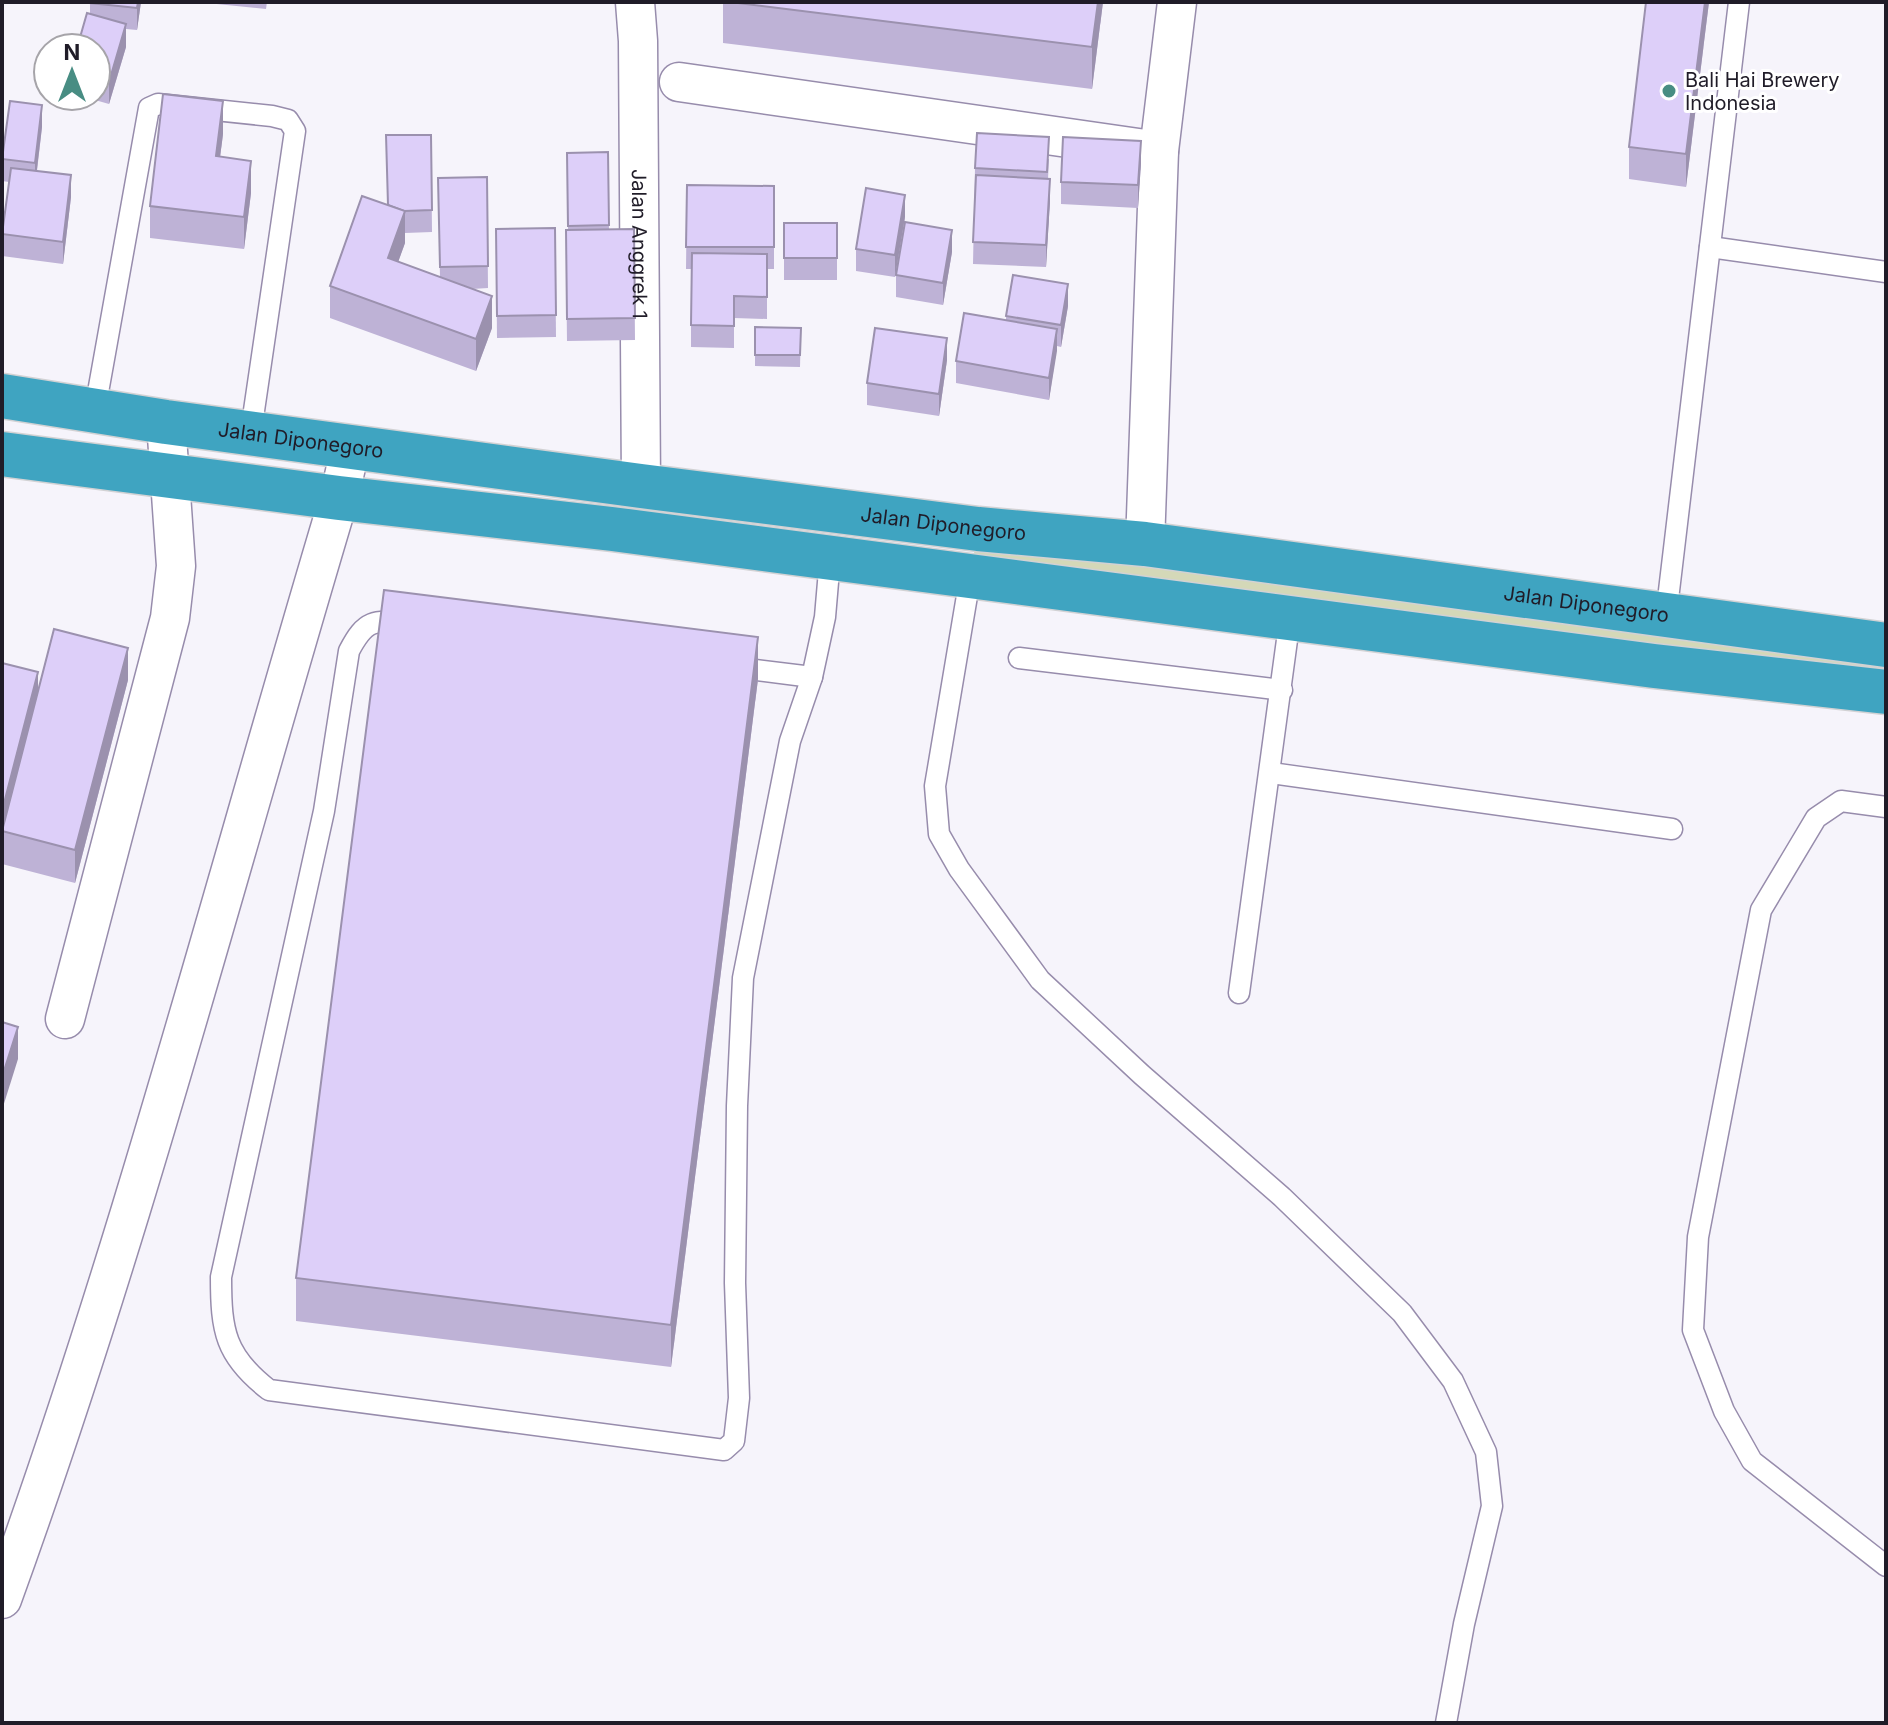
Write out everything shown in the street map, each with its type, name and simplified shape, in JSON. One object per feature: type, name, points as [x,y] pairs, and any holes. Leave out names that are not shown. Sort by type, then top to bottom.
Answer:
[{"type":"highway","name":"Jalan Diponegoro","points":[[2,396],[166,422],[251,431],[641,486],[978,529],[1145,544],[1886,645]]},
{"type":"highway","points":[[2,454],[1886,692]]},
{"type":"street","name":"Jalan Anggrek 1","points":[[635,2],[638,41],[641,486]]},
{"type":"street","points":[[1145,544],[1159,151],[1177,2]]},
{"type":"street","points":[[679,82],[1159,151]]},
{"type":"street","points":[[65,1019],[170,618],[176,566],[166,422]]},
{"type":"street","points":[[2,1599],[50,1467],[174,1064],[339,498],[351,445]]},
{"type":"lane","points":[[1666,616],[1739,2]]},
{"type":"lane","points":[[95,409],[149,108],[158,104],[272,116],[288,120],[295,131],[251,431]]},
{"type":"lane","points":[[1710,247],[1886,272]]},
{"type":"lane","points":[[426,626],[379,620],[360,630],[349,651],[324,811],[221,1277],[221,1311],[230,1343],[242,1369],[269,1390],[724,1450],[734,1441],[739,1398],[735,1283],[737,1106],[743,978],[790,741],[812,677],[825,617],[830,559]]},
{"type":"lane","points":[[970,578],[935,786],[939,834],[959,869],[1040,980],[1142,1075],[1282,1197],[1402,1313],[1453,1381],[1486,1452],[1492,1506],[1464,1624],[1446,1723]]},
{"type":"lane","points":[[1239,993],[1290,618]]},
{"type":"lane","points":[[1019,658],[1282,690]]},
{"type":"lane","points":[[719,665],[812,677]]},
{"type":"lane","points":[[1271,773],[1672,829]]},
{"type":"lane","points":[[1886,807],[1841,801],[1816,818],[1761,910],[1698,1237],[1693,1330],[1724,1411],[1752,1461],[1886,1566]]},
{"type":"green space","points":[[978,529],[1886,644],[1886,692],[970,578]]},
{"type":"building","points":[[90,2],[138,2],[137,8]]},
{"type":"building","points":[[730,2],[1098,2],[1092,47]]},
{"type":"building","name":"Bali Hai Brewery Indonesia","points":[[1646,2],[1705,2],[1686,154],[1629,147]]},
{"type":"building","points":[[87,13],[126,24],[112,72],[112,32],[82,32]]},
{"type":"building","points":[[163,94],[223,101],[216,156],[251,161],[244,217],[150,206]]},
{"type":"building","points":[[10,101],[32,104],[32,112],[41,112],[35,163],[2,159]]},
{"type":"building","points":[[977,133],[1049,137],[1047,172],[975,168]]},
{"type":"building","points":[[386,135],[431,135],[432,210],[404,211],[388,205]]},
{"type":"building","points":[[1063,137],[1141,141],[1138,185],[1061,182]]},
{"type":"building","points":[[608,152],[609,225],[568,226],[567,153]]},
{"type":"building","points":[[11,168],[71,175],[63,242],[2,234]]},
{"type":"building","points":[[976,175],[1050,179],[1046,245],[973,242]]},
{"type":"building","points":[[487,177],[488,266],[440,267],[438,178]]},
{"type":"building","points":[[687,185],[774,186],[774,247],[686,247]]},
{"type":"building","points":[[866,188],[905,195],[895,255],[856,249]]},
{"type":"building","points":[[362,196],[405,211],[388,258],[492,296],[476,339],[330,286]]},
{"type":"building","points":[[905,222],[952,230],[943,283],[896,275]]},
{"type":"building","points":[[784,223],[837,223],[837,258],[784,258]]},
{"type":"building","points":[[555,228],[556,315],[497,316],[496,229]]},
{"type":"building","points":[[634,229],[635,318],[567,319],[566,230]]},
{"type":"building","points":[[692,253],[767,254],[767,297],[734,296],[734,326],[691,325]]},
{"type":"building","points":[[1013,275],[1068,284],[1061,325],[1006,316]]},
{"type":"building","points":[[964,313],[1057,329],[1049,378],[956,361]]},
{"type":"building","points":[[755,327],[801,328],[800,355],[755,355]]},
{"type":"building","points":[[875,328],[947,338],[939,394],[867,383]]},
{"type":"building","points":[[384,590],[758,637],[671,1325],[296,1278]]},
{"type":"building","points":[[54,629],[128,648],[75,850],[2,831]]},
{"type":"building","points":[[2,663],[38,672],[2,811]]},
{"type":"building","points":[[2,1022],[18,1027],[2,1077]]},
{"type":"place","name":"Bali Hai Brewery Indonesia","points":[[1669,91]]}]
